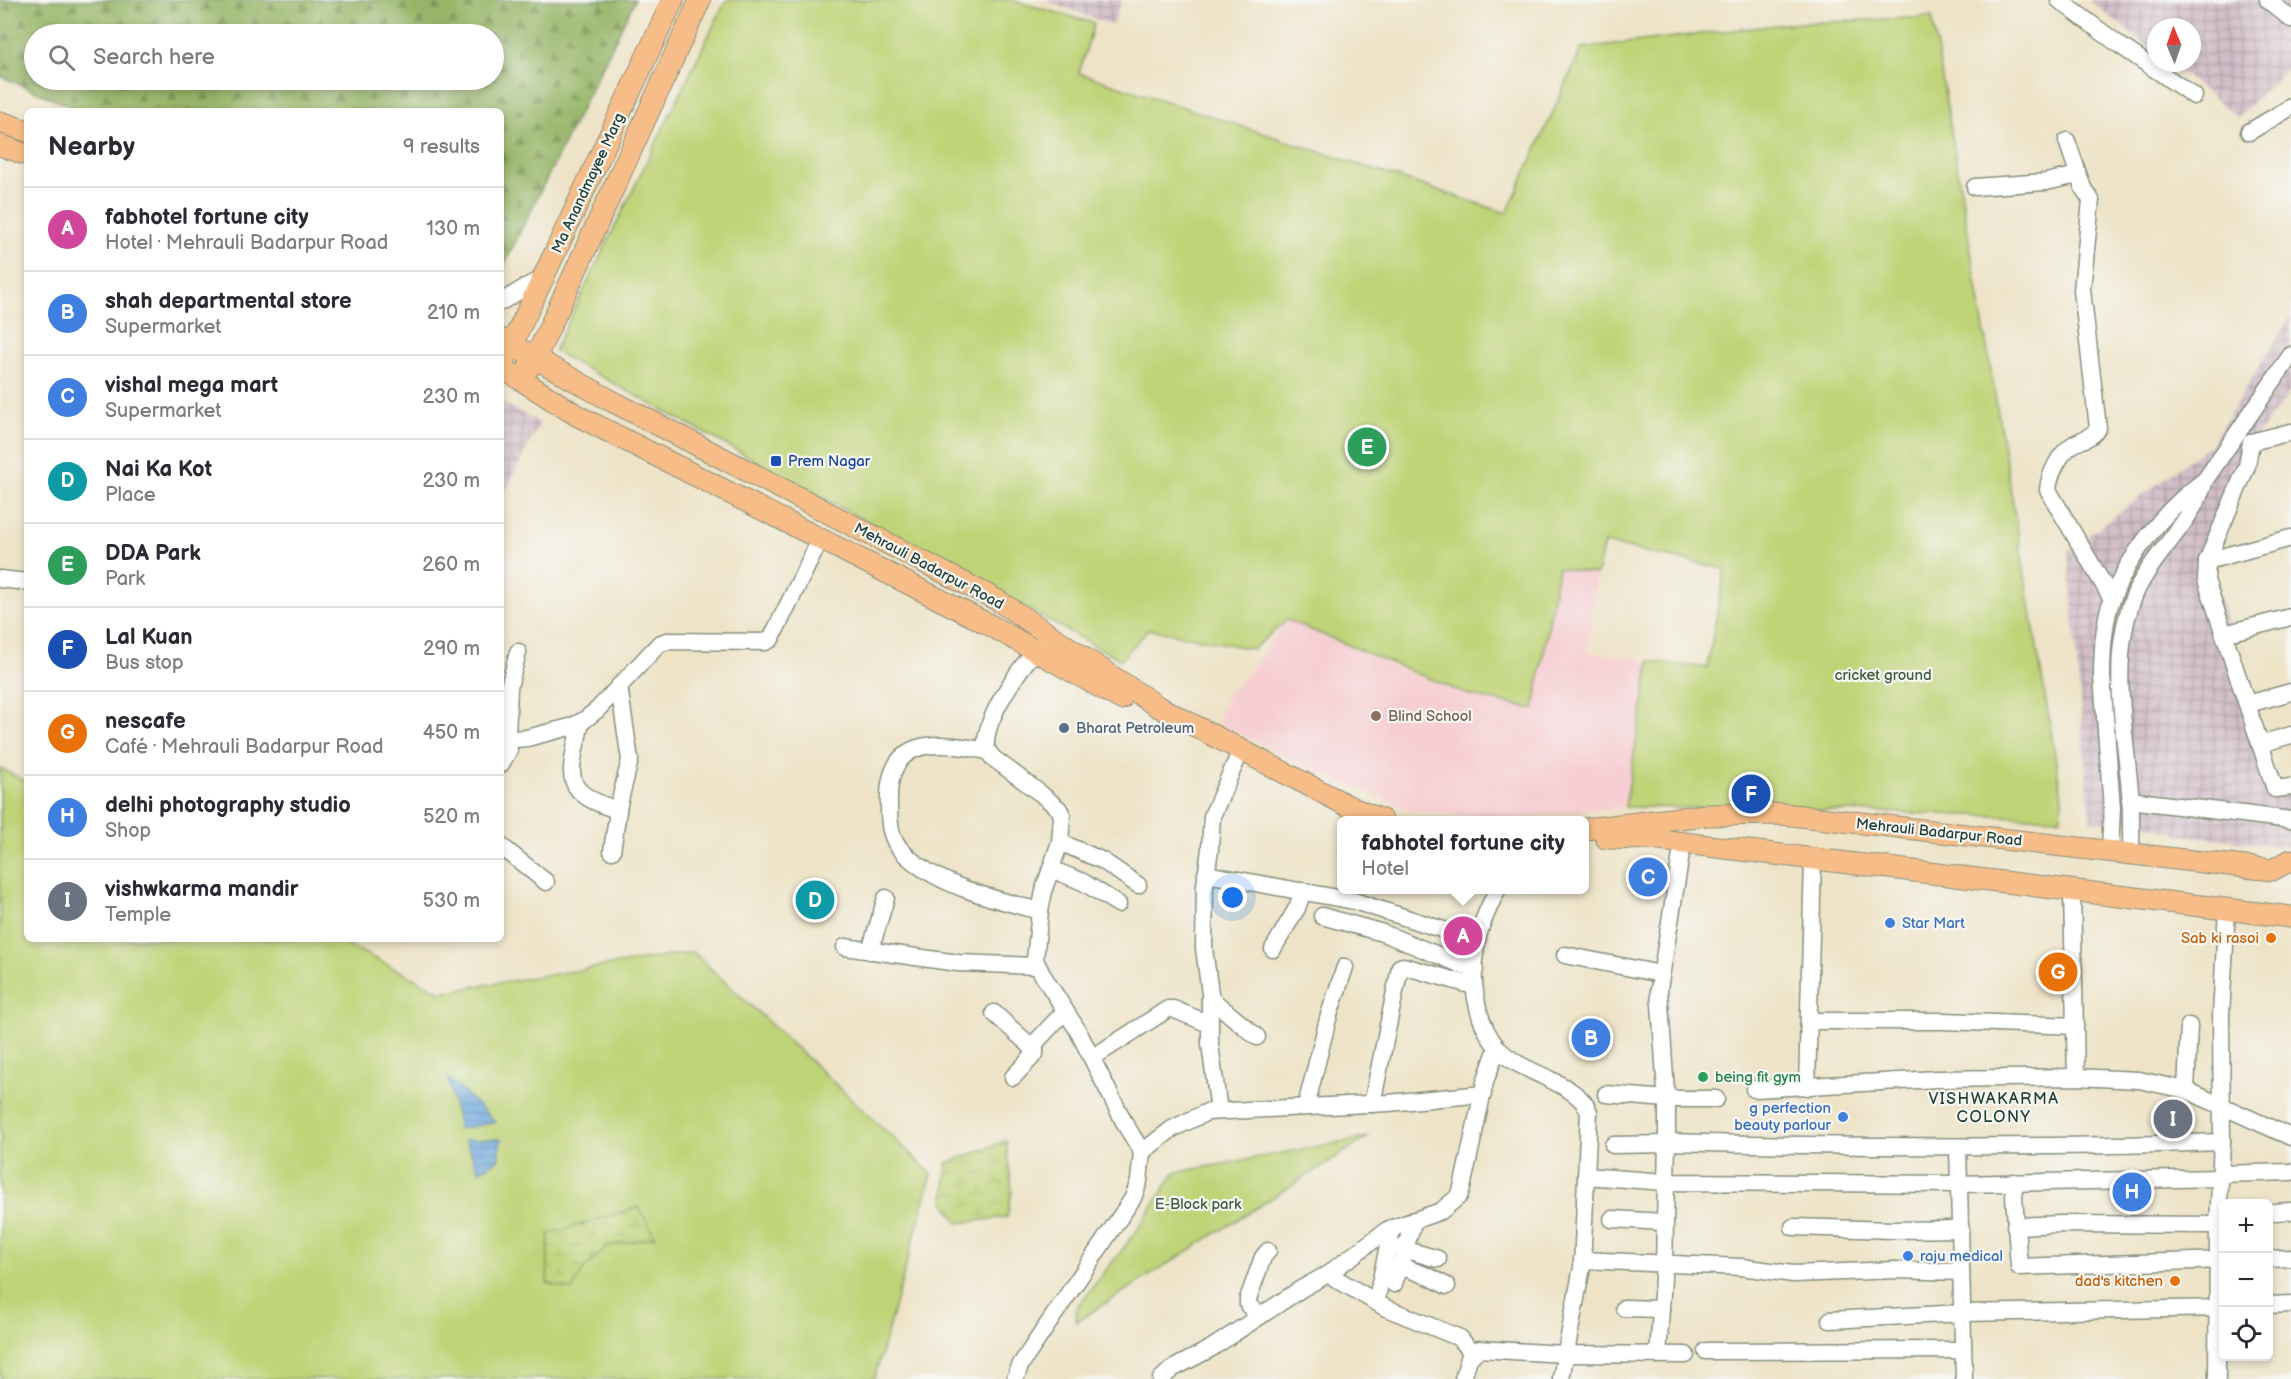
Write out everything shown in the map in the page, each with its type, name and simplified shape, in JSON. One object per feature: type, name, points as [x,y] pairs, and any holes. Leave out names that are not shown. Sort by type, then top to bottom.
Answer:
[{"type":"main road","name":"Ma Anandmayee Marg","points":[[507,342],[544,279],[673,0]]},
{"type":"main road","name":"Ma Anandmayee Marg","points":[[521,378],[536,357],[700,0]]},
{"type":"main road","points":[[0,122],[24,130]]},
{"type":"main road","points":[[0,145],[24,154]]},
{"type":"main road","name":"Mehrauli Badarpur Road","points":[[507,342],[608,399],[997,600],[1043,644]]},
{"type":"main road","name":"Mehrauli Badarpur Road","points":[[504,368],[578,416],[988,624],[1043,644],[1348,816]]},
{"type":"main road","name":"Mehrauli Badarpur Road","points":[[1239,756],[1372,816]]},
{"type":"main road","name":"Mehrauli Badarpur Road","points":[[1589,840],[1623,837],[1706,815],[1783,814],[2272,870],[2291,860]]},
{"type":"main road","name":"Mehrauli Badarpur Road","points":[[1589,829],[1651,830],[1683,842],[2291,917]]},
{"type":"street","points":[[2059,0],[2194,96]]},
{"type":"street","points":[[2268,0],[2291,19]]},
{"type":"street","points":[[2249,132],[2291,107]]},
{"type":"street","points":[[2067,141],[2084,191],[2091,200],[2082,290],[2098,428],[2096,432],[2067,449],[2062,455],[2048,484],[2048,490],[2112,599]]},
{"type":"street","points":[[1975,187],[2046,182],[2078,175]]},
{"type":"street","points":[[504,300],[544,279]]},
{"type":"street","points":[[2120,853],[2130,800],[2121,700],[2121,650],[2131,602],[2147,569],[2192,512],[2205,480],[2291,355]]},
{"type":"street","points":[[2268,817],[2283,788],[2260,744],[2206,580],[2207,561],[2247,466],[2251,442],[2291,432]]},
{"type":"street","points":[[2120,853],[2112,808],[2102,657],[2107,617],[2112,599],[2134,556],[2172,507],[2205,480]]},
{"type":"street","points":[[2207,561],[2291,538]]},
{"type":"street","points":[[504,739],[526,738],[581,722],[597,710],[659,644],[667,641],[765,642],[771,639],[820,540]]},
{"type":"street","points":[[0,579],[24,582]]},
{"type":"street","points":[[2224,634],[2291,617]]},
{"type":"street","points":[[987,751],[986,744],[991,720],[1021,667],[1043,644]]},
{"type":"street","points":[[504,759],[509,750],[504,739],[509,687],[518,652]]},
{"type":"street","points":[[612,852],[618,810],[630,760],[619,686]]},
{"type":"street","points":[[2248,704],[2291,692]]},
{"type":"street","points":[[581,722],[571,768],[573,780],[587,798],[618,810]]},
{"type":"street","points":[[2260,744],[2291,735]]},
{"type":"street","points":[[1015,1379],[1021,1364],[1133,1198],[1139,1181],[1142,1152],[1125,1124],[1092,1058],[1037,966],[1035,956],[1040,911],[1060,842],[1062,823],[1059,809],[987,751],[951,744],[933,744],[918,748],[903,757],[894,767],[888,796],[891,834],[903,852],[921,867],[945,880],[1014,905],[1040,911]]},
{"type":"street","points":[[1219,1111],[1209,1024],[1210,998],[1203,919],[1212,816],[1239,756]]},
{"type":"street","points":[[2130,800],[2291,820]]},
{"type":"street","points":[[1060,842],[1103,861],[1138,885]]},
{"type":"street","points":[[1658,1355],[1664,1263],[1667,1143],[1659,997],[1683,842]]},
{"type":"street","points":[[504,848],[546,882]]},
{"type":"street","points":[[1807,1087],[1813,859]]},
{"type":"street","points":[[1051,869],[1083,882],[1118,904]]},
{"type":"street","points":[[1206,874],[1371,906],[1450,932]]},
{"type":"street","points":[[1274,949],[1297,908],[1303,891]]},
{"type":"street","points":[[2072,891],[2076,1077]]},
{"type":"street","points":[[1496,894],[1476,946],[1475,978],[1482,1020],[1497,1048],[1524,1067],[1557,1083],[1587,1106],[1589,1112],[1582,1260],[1561,1379]]},
{"type":"street","points":[[870,951],[886,898]]},
{"type":"street","points":[[2220,1253],[2218,1225],[2222,1142],[2221,1016],[2227,909]]},
{"type":"street","points":[[1322,916],[1383,933],[1475,978]]},
{"type":"street","points":[[845,947],[958,963],[1037,966]]},
{"type":"street","points":[[1565,955],[1661,974]]},
{"type":"street","points":[[1306,1106],[1329,1014],[1345,967]]},
{"type":"street","points":[[1372,1104],[1400,967],[1475,978]]},
{"type":"street","points":[[1210,998],[1257,1037]]},
{"type":"street","points":[[1092,1058],[1168,1009],[1209,1024]]},
{"type":"street","points":[[1013,1077],[1035,1054],[1035,1043],[1065,1011]]},
{"type":"street","points":[[994,1013],[1035,1050]]},
{"type":"street","points":[[1809,1021],[1944,1021],[2075,1026]]},
{"type":"street","points":[[2187,1090],[2189,1026]]},
{"type":"street","points":[[1161,1379],[1172,1369],[1210,1349],[1328,1274],[1392,1228],[1441,1211],[1459,1196],[1483,1094],[1497,1048]]},
{"type":"street","points":[[1754,1089],[1882,1080],[2076,1077],[2146,1080],[2187,1090],[2220,1107],[2291,1137]]},
{"type":"street","points":[[1142,1152],[1187,1120],[1207,1112],[1372,1104],[1483,1094]]},
{"type":"street","points":[[1606,1094],[1666,1099],[1716,1099]]},
{"type":"street","points":[[1613,1145],[1667,1143],[1958,1147],[2222,1142]]},
{"type":"street","points":[[1958,1147],[1964,1379]]},
{"type":"street","points":[[1586,1176],[1665,1182],[1960,1184],[2291,1173]]},
{"type":"street","points":[[2013,1182],[2018,1266],[2020,1268],[2219,1260]]},
{"type":"street","points":[[1612,1219],[1664,1222]]},
{"type":"street","points":[[1394,1284],[1414,1220]]},
{"type":"street","points":[[2015,1226],[2218,1225]]},
{"type":"street","points":[[1793,1227],[1893,1230],[1961,1229]]},
{"type":"street","points":[[1376,1302],[1392,1228]]},
{"type":"street","points":[[1388,1245],[1438,1260]]},
{"type":"street","points":[[1260,1317],[1248,1305],[1248,1299],[1263,1257],[1268,1251]]},
{"type":"street","points":[[2273,1259],[2291,1258]]},
{"type":"street","points":[[1582,1260],[1741,1267],[1793,1274],[1895,1270],[1961,1272]]},
{"type":"street","points":[[1400,1266],[1447,1286]]},
{"type":"street","points":[[1328,1274],[1376,1302],[1460,1338],[1473,1353]]},
{"type":"street","points":[[2273,1305],[2291,1304]]},
{"type":"street","points":[[1624,1308],[1661,1309]]},
{"type":"street","points":[[1830,1320],[1963,1313],[2219,1308]]},
{"type":"street","points":[[1463,1379],[1469,1358],[1479,1349],[1565,1354],[1686,1355]]},
{"type":"street","points":[[1706,1352],[1963,1350]]},
{"type":"street","points":[[2217,1379],[2219,1361]]},
{"type":"shaded area","points":[[1044,0],[1122,0],[1112,25]]},
{"type":"shaded area","points":[[2089,0],[2291,0],[2291,65],[2238,117],[2180,72],[2201,72],[2201,18],[2147,18],[2147,46]]},
{"type":"shaded area","points":[[2291,316],[2291,391],[2234,465],[2214,574],[2269,783],[2291,786],[2291,847],[2182,835],[2138,822],[2090,821],[2068,551],[2211,444]]},
{"type":"shaded area","points":[[504,404],[540,423],[504,492]]},
{"type":"shaded area","name":"Blind School","points":[[1558,568],[1597,574],[1587,652],[1650,661],[1625,807],[1536,816],[1471,816],[1412,811],[1309,768],[1217,723],[1226,696],[1260,659],[1286,620],[1416,676],[1469,695],[1534,709]]},
{"type":"green space","points":[[0,0],[635,0],[504,265],[504,108],[74,108],[32,90],[504,90],[504,24],[24,24],[24,86],[0,76]]},
{"type":"green space","name":"cricket ground","points":[[726,0],[1011,0],[1094,23],[1079,73],[1507,213],[1582,48],[1785,24],[1932,17],[2062,798],[2061,818],[1784,809],[1625,807],[1650,661],[1707,668],[1725,569],[1604,543],[1597,574],[1558,568],[1534,709],[1469,695],[1287,620],[1253,649],[1148,629],[1121,660],[554,351]]},
{"type":"green space","points":[[0,768],[24,780],[24,942],[342,942],[441,992],[693,952],[932,1174],[874,1379],[0,1379]]},
{"type":"green space","name":"E-Block park","points":[[1368,1137],[1076,1322],[1077,1307],[1136,1232],[1174,1173]]},
{"type":"green space","points":[[1006,1141],[1012,1191],[1007,1217],[958,1223],[944,1201],[947,1163]]},
{"type":"green space","points":[[639,1207],[655,1237],[608,1246],[584,1269],[572,1290],[547,1283],[549,1234]]},
{"type":"water","points":[[448,1078],[496,1122],[459,1129]]},
{"type":"water","points":[[501,1139],[498,1160],[479,1171],[465,1140]]},
{"type":"place","name":"DDA Park","points":[[1367,447]]},
{"type":"place","name":"Prem Nagar","points":[[776,461]]},
{"type":"place","name":"Blind School","points":[[1376,716]]},
{"type":"place","name":"Bharat Petroleum","points":[[1064,728]]},
{"type":"place","name":"Lal Kuan","points":[[1751,794]]},
{"type":"place","name":"vishal mega mart","points":[[1648,877]]},
{"type":"place","name":"Nai Ka Kot","points":[[815,900]]},
{"type":"place","name":"Star Mart","points":[[1890,923]]},
{"type":"place","name":"fabhotel fortune city","points":[[1463,936]]},
{"type":"place","name":"Sab ki rasoi","points":[[2271,938]]},
{"type":"place","name":"nescafe","points":[[2058,972]]},
{"type":"place","name":"shah departmental store","points":[[1591,1038]]},
{"type":"place","name":"being fit gym","points":[[1703,1077]]},
{"type":"place","name":"g perfection beauty parlour","points":[[1843,1117]]},
{"type":"place","name":"vishwkarma mandir","points":[[2173,1119]]},
{"type":"place","name":"delhi photography studio","points":[[2132,1192]]},
{"type":"place","name":"raju medical","points":[[1908,1256]]},
{"type":"place","name":"dad's kitchen","points":[[2175,1281]]},
{"type":"district","name":"VISHWAKARMA COLONY","points":[[1994,1107]]}]
